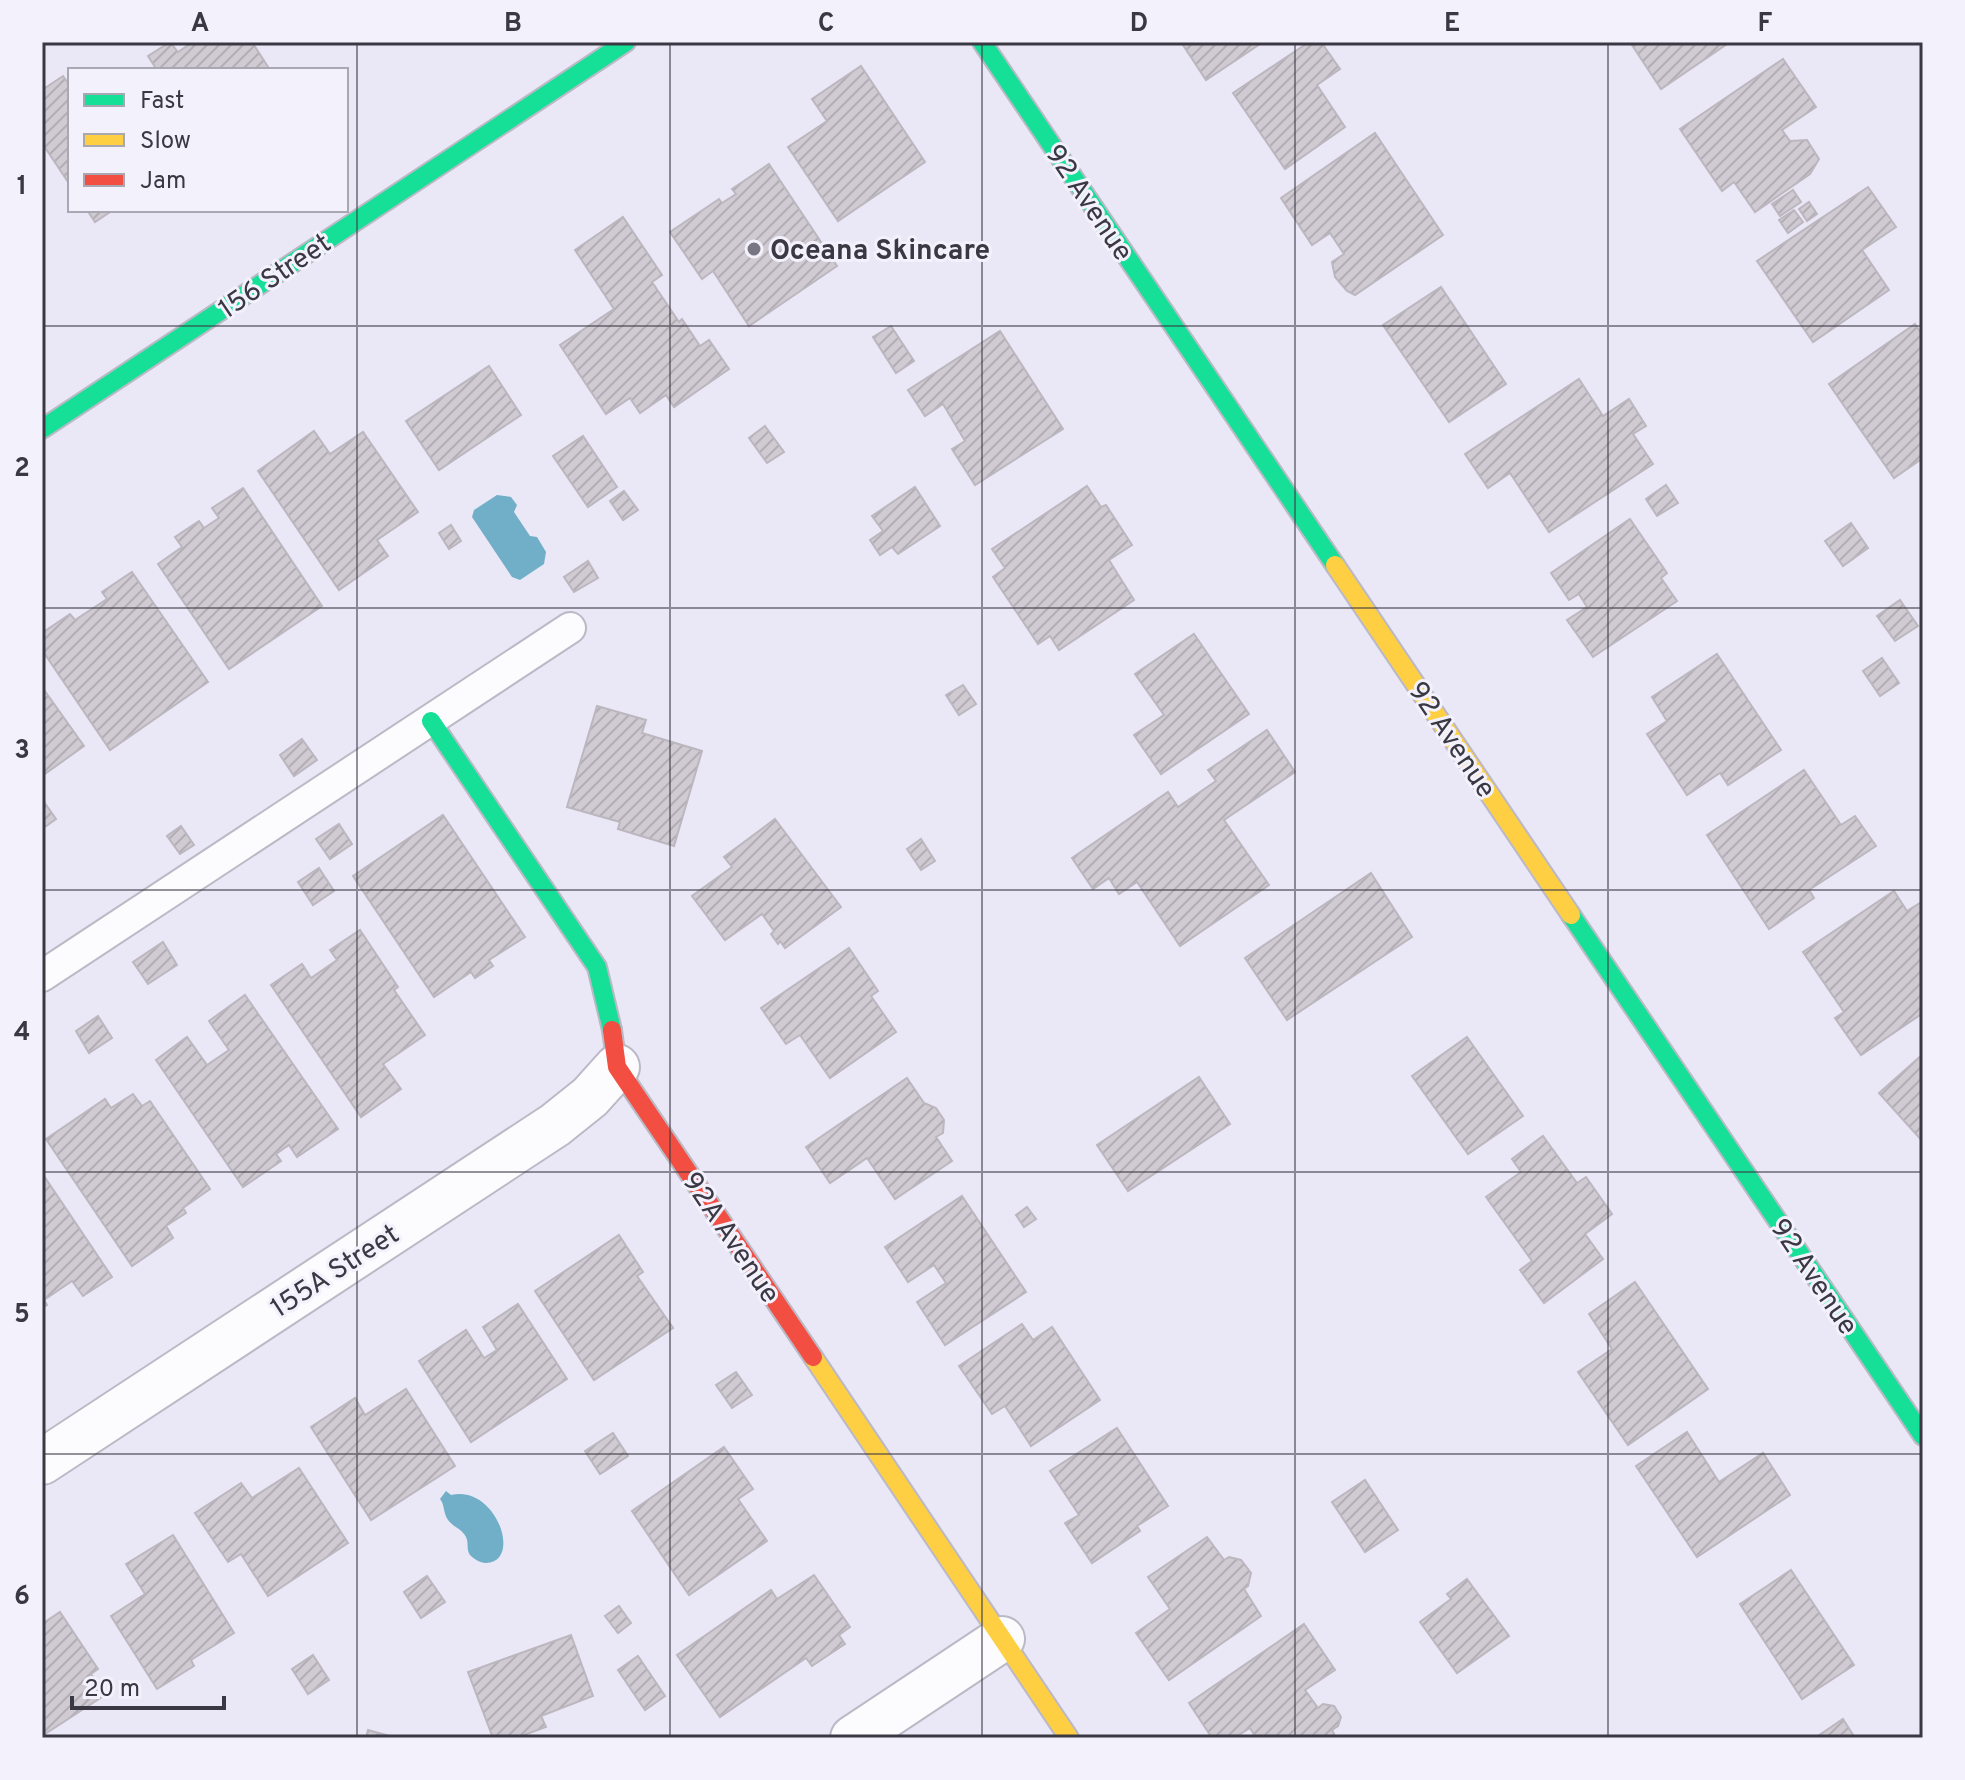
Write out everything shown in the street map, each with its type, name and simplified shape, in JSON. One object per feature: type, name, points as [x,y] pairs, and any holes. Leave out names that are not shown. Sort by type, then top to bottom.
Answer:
[{"type":"street","name":"156 Street","points":[[42,429],[626,42]]},
{"type":"street","name":"92 Avenue","points":[[982,42],[1923,1436]]},
{"type":"street","name":"92A Avenue","points":[[431,721],[597,967],[610,1016],[617,1067],[1069,1738]]},
{"type":"street","name":"155A Street","points":[[42,1462],[555,1125],[590,1097],[617,1067]]},
{"type":"street","points":[[853,1738],[1002,1639]]},
{"type":"lane","points":[[42,976],[570,628]]},
{"type":"water","points":[[497,495],[511,497],[517,505],[514,512],[530,536],[537,537],[546,552],[544,564],[520,580],[512,577],[472,517],[474,510]]},
{"type":"water","points":[[446,1491],[451,1495],[467,1495],[481,1501],[492,1511],[503,1538],[497,1559],[484,1563],[470,1555],[466,1537],[445,1515],[440,1499]]},
{"type":"building","points":[[170,42],[178,52],[193,42],[252,42],[269,68],[156,68],[148,56]]},
{"type":"building","points":[[1181,42],[1263,42],[1206,80]]},
{"type":"building","points":[[1309,42],[1321,42],[1340,69],[1317,85],[1345,127],[1285,169],[1233,93]]},
{"type":"building","points":[[1630,42],[1730,42],[1661,89]]},
{"type":"building","points":[[1783,59],[1816,107],[1782,130],[1790,141],[1807,140],[1819,159],[1810,174],[1755,212],[1734,182],[1722,191],[1680,129]]},
{"type":"building","points":[[861,66],[925,162],[838,221],[788,147],[827,121],[812,99]]},
{"type":"building","points":[[63,76],[68,83],[68,182],[42,143],[42,90]]},
{"type":"building","points":[[1375,133],[1443,235],[1355,295],[1335,277],[1332,262],[1344,254],[1330,233],[1312,245],[1281,198]]},
{"type":"building","name":"Oceana Skincare","points":[[769,164],[837,266],[749,326],[713,271],[702,279],[670,232],[719,199],[722,203],[736,194],[732,189]]},
{"type":"building","points":[[1868,187],[1896,227],[1862,250],[1889,290],[1813,342],[1757,261]]},
{"type":"building","points":[[1793,190],[1801,202],[1780,216],[1772,204]]},
{"type":"building","points":[[1809,202],[1817,214],[1807,221],[1799,209]]},
{"type":"building","points":[[1794,210],[1803,222],[1788,233],[1779,220]]},
{"type":"building","points":[[88,212],[110,212],[95,222]]},
{"type":"building","points":[[623,217],[662,275],[652,282],[679,322],[682,319],[700,346],[709,340],[729,369],[674,407],[666,395],[640,413],[630,398],[606,414],[560,345],[614,309],[575,250]]},
{"type":"building","points":[[1441,287],[1506,384],[1449,422],[1383,325]]},
{"type":"building","points":[[1915,324],[1923,336],[1923,458],[1894,478],[1829,384]]},
{"type":"building","points":[[891,326],[914,361],[896,373],[873,337]]},
{"type":"building","points":[[1000,331],[1063,429],[975,485],[952,449],[965,441],[943,404],[925,416],[908,390]]},
{"type":"building","points":[[489,366],[521,415],[439,470],[406,421]]},
{"type":"building","points":[[1579,379],[1603,416],[1629,399],[1646,426],[1633,434],[1653,464],[1549,532],[1510,473],[1488,488],[1465,454]]},
{"type":"building","points":[[765,426],[784,452],[767,463],[749,438]]},
{"type":"building","points":[[314,431],[330,454],[363,432],[418,512],[377,540],[388,556],[339,590],[258,471]]},
{"type":"building","points":[[583,436],[617,487],[588,507],[553,456]]},
{"type":"building","points":[[1666,485],[1678,503],[1657,516],[1646,499]]},
{"type":"building","points":[[1087,486],[1101,507],[1106,505],[1132,545],[1109,560],[1134,600],[1059,650],[1050,636],[1038,644],[993,577],[1005,568],[992,549]]},
{"type":"building","points":[[915,487],[940,526],[898,554],[892,547],[880,555],[870,540],[883,531],[872,516]]},
{"type":"building","points":[[243,488],[322,606],[229,669],[158,564],[182,547],[175,537],[199,521],[204,528],[219,518],[212,508]]},
{"type":"building","points":[[624,491],[638,510],[623,520],[610,501]]},
{"type":"building","points":[[1630,519],[1667,573],[1661,578],[1677,601],[1593,657],[1567,620],[1587,607],[1579,594],[1569,600],[1551,573]]},
{"type":"building","points":[[1851,523],[1868,548],[1843,566],[1825,541]]},
{"type":"building","points":[[451,525],[461,541],[449,549],[439,533]]},
{"type":"building","points":[[588,561],[598,578],[574,592],[564,577]]},
{"type":"building","points":[[132,572],[208,682],[110,750],[42,650],[42,633],[70,614],[75,620],[107,599],[102,592]]},
{"type":"building","points":[[1900,600],[1918,626],[1895,641],[1877,616]]},
{"type":"building","points":[[1194,634],[1249,714],[1161,774],[1134,735],[1164,715],[1135,674]]},
{"type":"building","points":[[1717,654],[1781,750],[1728,785],[1720,773],[1687,795],[1647,734],[1667,721],[1652,697]]},
{"type":"building","points":[[1882,658],[1899,683],[1880,696],[1863,671]]},
{"type":"building","points":[[963,685],[976,704],[959,715],[946,695]]},
{"type":"building","points":[[42,687],[84,746],[42,776]]},
{"type":"building","points":[[597,706],[646,720],[642,733],[702,751],[674,846],[618,829],[620,822],[567,807]]},
{"type":"building","points":[[1267,730],[1295,772],[1224,820],[1269,885],[1180,946],[1137,882],[1119,894],[1109,878],[1093,889],[1072,858],[1168,792],[1178,807],[1216,781],[1208,770]]},
{"type":"building","points":[[302,739],[317,760],[294,776],[280,755]]},
{"type":"building","points":[[1804,770],[1841,825],[1855,816],[1876,846],[1809,890],[1814,898],[1769,929],[1707,835]]},
{"type":"building","points":[[42,799],[56,819],[42,829]]},
{"type":"building","points":[[443,815],[525,937],[489,960],[493,966],[475,978],[471,972],[434,997],[353,876]]},
{"type":"building","points":[[775,819],[841,907],[785,948],[771,934],[774,931],[762,914],[725,940],[692,896],[732,867],[724,857]]},
{"type":"building","points":[[339,824],[352,844],[330,859],[316,839]]},
{"type":"building","points":[[181,826],[194,845],[180,854],[167,836]]},
{"type":"building","points":[[921,839],[935,861],[921,870],[907,849]]},
{"type":"building","points":[[319,868],[334,891],[313,905],[298,882]]},
{"type":"building","points":[[1371,873],[1412,937],[1287,1020],[1245,958]]},
{"type":"building","points":[[1894,891],[1907,911],[1923,901],[1923,1013],[1861,1055],[1835,1018],[1844,1012],[1803,952]]},
{"type":"building","points":[[360,930],[398,987],[394,990],[425,1035],[383,1064],[401,1089],[361,1117],[271,985],[302,964],[311,978],[337,960],[330,950]]},
{"type":"building","points":[[163,942],[177,965],[148,984],[133,962]]},
{"type":"building","points":[[849,948],[878,991],[871,996],[896,1032],[830,1078],[800,1035],[786,1044],[761,1008]]},
{"type":"building","points":[[245,995],[338,1129],[297,1157],[289,1145],[276,1154],[281,1161],[243,1187],[156,1060],[187,1037],[207,1065],[229,1050],[209,1021]]},
{"type":"building","points":[[98,1016],[112,1038],[89,1053],[76,1031]]},
{"type":"building","points":[[1467,1037],[1523,1116],[1468,1154],[1412,1076]]},
{"type":"building","points":[[1923,1054],[1923,1142],[1879,1093]]},
{"type":"building","points":[[1199,1077],[1230,1124],[1128,1191],[1097,1145]]},
{"type":"building","points":[[907,1078],[924,1103],[936,1108],[944,1120],[943,1133],[936,1137],[952,1161],[895,1199],[867,1158],[830,1183],[806,1147]]},
{"type":"building","points":[[133,1094],[142,1106],[150,1101],[210,1189],[183,1208],[186,1213],[166,1226],[173,1238],[132,1266],[46,1139],[105,1099],[111,1108]]},
{"type":"building","points":[[1543,1136],[1577,1183],[1586,1177],[1612,1214],[1585,1234],[1603,1259],[1544,1303],[1520,1270],[1532,1261],[1486,1197],[1521,1172],[1512,1159]]},
{"type":"building","points":[[42,1173],[112,1277],[83,1296],[72,1281],[44,1300],[47,1305],[42,1308]]},
{"type":"building","points":[[962,1196],[1026,1292],[945,1345],[917,1302],[946,1283],[934,1265],[908,1282],[885,1247]]},
{"type":"building","points":[[1027,1207],[1036,1219],[1024,1227],[1016,1215]]},
{"type":"building","points":[[619,1235],[643,1272],[637,1276],[673,1328],[594,1380],[535,1291]]},
{"type":"building","points":[[1635,1282],[1708,1389],[1628,1445],[1578,1372],[1612,1349],[1589,1314]]},
{"type":"building","points":[[518,1304],[567,1379],[471,1442],[419,1361],[466,1330],[484,1358],[497,1350],[483,1327]]},
{"type":"building","points":[[1022,1324],[1033,1340],[1052,1327],[1100,1400],[1031,1446],[1005,1406],[992,1414],[959,1366]]},
{"type":"building","points":[[736,1372],[752,1395],[732,1408],[716,1385]]},
{"type":"building","points":[[406,1389],[455,1466],[371,1520],[311,1427],[355,1398],[365,1415]]},
{"type":"building","points":[[1117,1428],[1168,1506],[1137,1526],[1140,1531],[1092,1563],[1065,1523],[1079,1515],[1050,1471]]},
{"type":"building","points":[[1687,1432],[1719,1482],[1763,1453],[1790,1495],[1697,1557],[1636,1466]]},
{"type":"building","points":[[613,1433],[628,1456],[600,1474],[585,1451]]},
{"type":"building","points":[[724,1447],[753,1489],[738,1499],[767,1541],[689,1595],[632,1511]]},
{"type":"building","points":[[299,1468],[348,1543],[268,1596],[241,1554],[228,1562],[195,1513],[241,1483],[252,1498]]},
{"type":"building","points":[[1365,1480],[1398,1530],[1365,1552],[1332,1502]]},
{"type":"building","points":[[173,1535],[234,1633],[191,1660],[194,1666],[157,1689],[111,1616],[145,1594],[126,1564]]},
{"type":"building","points":[[1207,1537],[1224,1560],[1229,1557],[1241,1560],[1251,1573],[1248,1586],[1244,1589],[1261,1616],[1169,1680],[1136,1633],[1170,1609],[1148,1577]]},
{"type":"building","points":[[1791,1570],[1854,1665],[1802,1699],[1740,1604]]},
{"type":"building","points":[[814,1575],[850,1627],[839,1635],[845,1644],[812,1666],[806,1658],[720,1717],[677,1655],[771,1590],[777,1599]]},
{"type":"building","points":[[427,1576],[445,1602],[421,1618],[404,1592]]},
{"type":"building","points":[[1467,1579],[1509,1636],[1457,1673],[1420,1622],[1451,1599],[1447,1594]]},
{"type":"building","points":[[619,1606],[631,1623],[618,1633],[605,1616]]},
{"type":"building","points":[[60,1612],[98,1669],[91,1674],[105,1695],[42,1736],[42,1624]]},
{"type":"building","points":[[1304,1624],[1335,1670],[1305,1690],[1318,1708],[1323,1704],[1334,1706],[1341,1717],[1338,1726],[1332,1730],[1336,1738],[1253,1738],[1255,1736],[1250,1728],[1234,1738],[1212,1738],[1189,1703]]},
{"type":"building","points":[[571,1635],[593,1696],[541,1716],[546,1727],[516,1738],[493,1738],[468,1672]]},
{"type":"building","points":[[313,1655],[329,1680],[308,1694],[292,1669]]},
{"type":"building","points":[[638,1656],[665,1696],[645,1710],[618,1670]]},
{"type":"building","points":[[1843,1719],[1855,1738],[1815,1738]]},
{"type":"building","points":[[368,1730],[397,1738],[366,1738]]},
{"type":"traffic: fast","points":[[42,429],[626,42]]},
{"type":"traffic: fast","points":[[982,42],[1335,565]]},
{"type":"traffic: fast","points":[[431,721],[597,967],[612,1030]]},
{"type":"traffic: fast","points":[[1571,915],[1923,1436]]},
{"type":"traffic: slow","points":[[1335,565],[1571,915]]},
{"type":"traffic: slow","points":[[813,1357],[1069,1738]]},
{"type":"traffic: jam","points":[[612,1030],[617,1067],[813,1357]]},
{"type":"place","name":"Oceana Skincare","points":[[754,249]]}]
